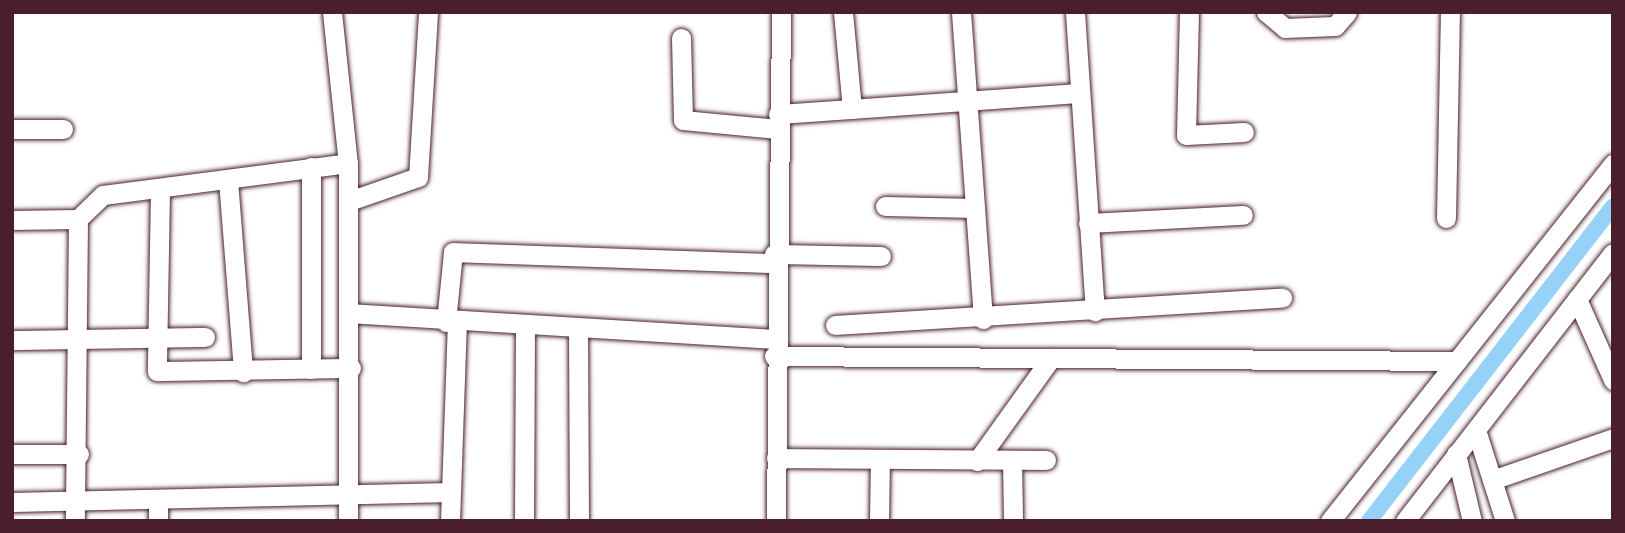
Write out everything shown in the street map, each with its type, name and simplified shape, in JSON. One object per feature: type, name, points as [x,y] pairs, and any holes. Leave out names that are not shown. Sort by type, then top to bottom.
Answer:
[{"type":"street","points":[[332,12],[348,163],[351,368],[348,521]]},
{"type":"street","points":[[349,201],[418,177],[428,12]]},
{"type":"street","points":[[776,521],[774,258],[781,12]]},
{"type":"street","points":[[843,12],[852,109]]},
{"type":"street","points":[[961,12],[983,318]]},
{"type":"street","points":[[1075,12],[1095,311]]},
{"type":"street","points":[[1189,12],[1186,135],[1244,132]]},
{"type":"street","points":[[1266,12],[1285,28],[1335,26],[1347,12]]},
{"type":"street","points":[[1446,218],[1450,12]]},
{"type":"street","points":[[681,38],[683,120],[778,122],[852,109],[1079,93]]},
{"type":"street","points":[[12,129],[64,130]]},
{"type":"street","points":[[12,220],[78,219],[103,195],[160,191],[348,163]]},
{"type":"street","points":[[1330,521],[1613,164]]},
{"type":"street","points":[[311,167],[311,369]]},
{"type":"street","points":[[228,180],[243,372]]},
{"type":"street","points":[[160,191],[157,371],[243,372],[351,368]]},
{"type":"street","points":[[886,206],[975,208]]},
{"type":"street","points":[[1088,223],[1243,215]]},
{"type":"street","points":[[75,521],[79,454],[78,219]]},
{"type":"street","points":[[450,521],[453,252],[774,258],[881,256]]},
{"type":"street","points":[[1405,521],[1613,253]]},
{"type":"street","points":[[835,325],[1282,298]]},
{"type":"street","points":[[1577,299],[1605,342],[1613,380]]},
{"type":"street","points":[[349,313],[452,323],[579,329],[774,348],[1051,358],[1457,361]]},
{"type":"street","points":[[524,521],[525,328]]},
{"type":"street","points":[[579,329],[579,521]]},
{"type":"street","points":[[12,340],[156,340],[205,337]]},
{"type":"street","points":[[977,461],[1051,358]]},
{"type":"street","points":[[1475,430],[1505,521]]},
{"type":"street","points":[[1492,480],[1613,438]]},
{"type":"street","points":[[12,454],[79,454]]},
{"type":"street","points":[[1456,454],[1472,521]]},
{"type":"street","points":[[776,458],[1046,460]]},
{"type":"street","points":[[879,521],[880,460]]},
{"type":"street","points":[[1012,461],[1013,521]]},
{"type":"street","points":[[12,502],[348,497],[451,492]]},
{"type":"street","points":[[158,499],[158,521]]},
{"type":"waterway","points":[[1369,521],[1613,207]]}]
